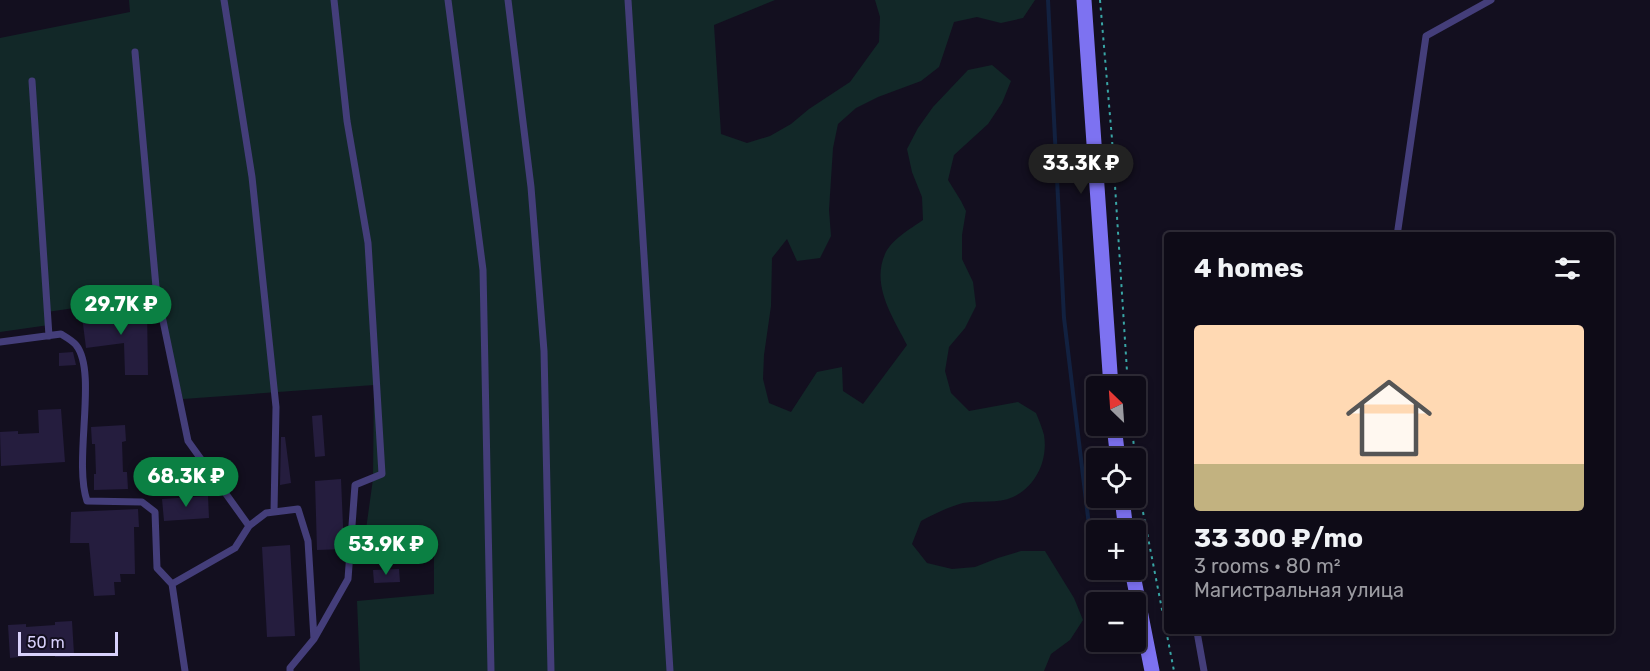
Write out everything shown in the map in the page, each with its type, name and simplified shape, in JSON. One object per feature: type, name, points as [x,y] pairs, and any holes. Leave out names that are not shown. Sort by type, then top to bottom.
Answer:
[{"type":"main road","points":[[1084,0],[1110,376]]},
{"type":"main road","points":[[1134,580],[1152,671]]},
{"type":"lane","points":[[224,0],[252,177],[276,407],[274,512]]},
{"type":"lane","points":[[290,671],[314,639],[348,579],[355,485],[382,474],[368,243],[347,121],[334,0]]},
{"type":"lane","points":[[448,0],[483,270],[491,671]]},
{"type":"lane","points":[[508,0],[531,187],[544,351],[551,671]]},
{"type":"lane","points":[[628,0],[670,671]]},
{"type":"lane","points":[[1398,232],[1426,36],[1491,0]]},
{"type":"lane","points":[[135,52],[156,287],[188,441],[249,526]]},
{"type":"lane","points":[[32,81],[50,336]]},
{"type":"lane","points":[[0,342],[61,334],[76,345],[86,371],[81,466],[87,501],[142,502],[155,512],[157,568],[172,584],[185,671]]},
{"type":"lane","points":[[172,584],[235,548],[249,526],[266,513],[298,509],[308,540],[314,639]]},
{"type":"lane","points":[[1197,634],[1204,671]]},
{"type":"path","points":[[1100,0],[1112,139],[1127,376]]},
{"type":"path","points":[[1142,508],[1164,620]]},
{"type":"path","points":[[1167,634],[1174,671]]},
{"type":"green space","points":[[129,0],[775,0],[714,25],[721,134],[747,143],[770,136],[791,124],[850,82],[879,42],[880,17],[875,0],[1035,0],[1023,18],[1001,23],[977,17],[954,22],[939,67],[921,81],[856,108],[838,124],[833,148],[829,210],[831,236],[820,258],[797,261],[787,239],[772,258],[771,306],[763,379],[769,403],[791,412],[817,372],[842,367],[843,391],[863,404],[907,345],[885,301],[881,266],[892,244],[923,220],[922,197],[912,172],[907,149],[933,107],[968,70],[992,65],[1011,81],[1002,103],[988,124],[954,155],[948,180],[966,211],[962,235],[962,259],[973,282],[976,306],[965,328],[949,347],[945,371],[951,393],[969,411],[1018,402],[1036,413],[1044,435],[1044,453],[1039,471],[1029,486],[1021,492],[1001,500],[963,503],[936,513],[921,521],[912,544],[927,563],[952,569],[975,567],[1021,551],[1045,551],[1074,598],[1083,620],[1070,640],[1051,654],[1044,671],[360,671],[357,601],[434,594],[434,545],[363,551],[373,479],[374,385],[183,399],[156,296],[47,312],[49,325],[0,332],[0,38],[130,12]]},
{"type":"building","points":[[147,308],[148,375],[125,375],[124,343],[86,348],[82,316],[123,311],[123,309]]},
{"type":"building","points":[[73,352],[76,365],[59,366],[59,353]]},
{"type":"building","points":[[61,409],[65,462],[1,466],[0,432],[39,433],[38,410]]},
{"type":"building","points":[[322,415],[325,456],[315,457],[312,416]]},
{"type":"building","points":[[125,425],[126,441],[122,442],[123,472],[127,472],[128,489],[94,490],[95,444],[92,444],[91,427]]},
{"type":"building","points":[[281,437],[285,437],[291,483],[280,485]]},
{"type":"building","points":[[341,479],[344,549],[317,550],[315,481]]},
{"type":"building","points":[[208,496],[209,518],[164,521],[162,499]]},
{"type":"building","points":[[138,509],[139,527],[134,527],[135,574],[120,574],[121,582],[114,582],[115,595],[94,596],[89,543],[70,543],[71,512]]},
{"type":"building","points":[[290,545],[295,636],[267,637],[262,547]]},
{"type":"building","points":[[399,569],[400,582],[374,583],[373,570]]},
{"type":"building","points":[[72,621],[74,654],[70,654],[70,657],[55,657],[55,653],[10,658],[8,625],[26,624],[26,627]]},
{"type":"waterway","points":[[1048,0],[1064,318],[1088,520]]}]
